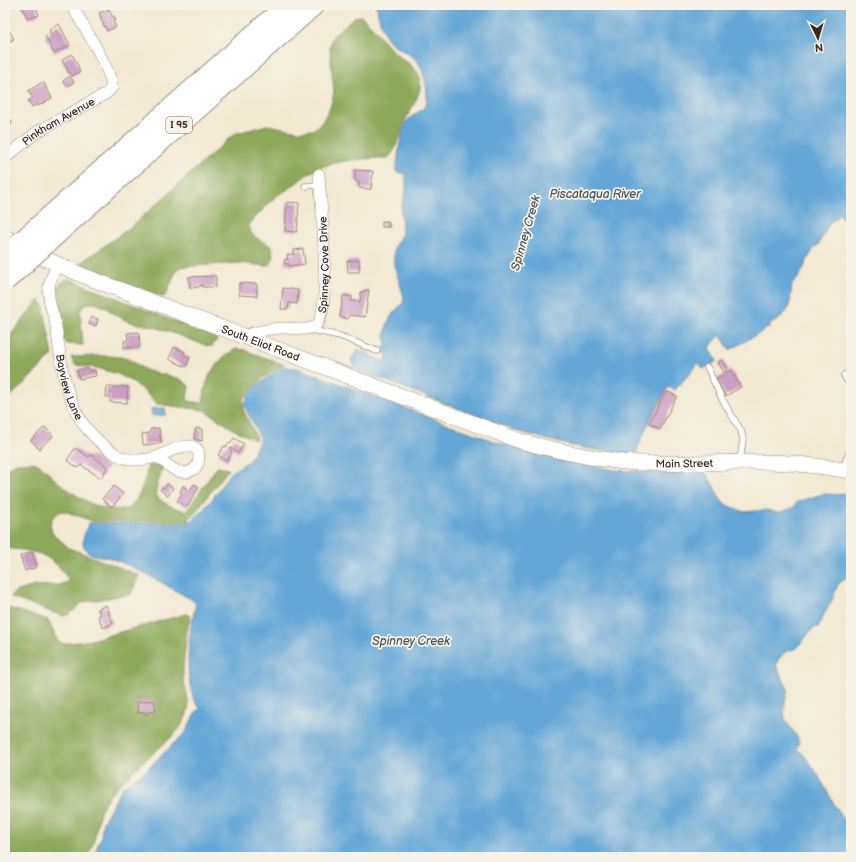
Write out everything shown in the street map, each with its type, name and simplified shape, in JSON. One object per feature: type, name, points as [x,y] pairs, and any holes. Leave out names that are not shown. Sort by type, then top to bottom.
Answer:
[{"type":"highway","name":"I 95","points":[[5,256],[287,5]]},
{"type":"highway","name":"I 95","points":[[5,281],[314,5]]},
{"type":"main road","name":"South Eliot Road","points":[[5,237],[32,253],[57,265],[520,442]]},
{"type":"main road","name":"Main Street","points":[[520,442],[586,456],[625,462],[786,463],[846,471]]},
{"type":"street","name":"Pinkham Avenue","points":[[5,158],[37,132],[107,93],[112,87],[111,80],[106,69],[71,5]]},
{"type":"street","name":"Spinney Cove Drive","points":[[308,329],[316,326],[321,319],[326,287],[319,180]]},
{"type":"street","name":"Bayview Lane","points":[[57,265],[51,279],[49,297],[68,388],[76,412],[91,433],[117,454],[126,458],[140,460],[157,457]]},
{"type":"street","points":[[242,336],[268,329],[308,329]]},
{"type":"lane","points":[[305,186],[319,180]]},
{"type":"lane","points":[[308,329],[344,337],[377,351]]},
{"type":"lane","points":[[706,367],[741,432],[743,444],[740,462]]},
{"type":"lane","points":[[844,375],[851,388]]},
{"type":"lane","points":[[846,471],[851,448]]},
{"type":"green space","points":[[361,16],[369,23],[386,44],[414,68],[419,75],[420,89],[418,96],[403,125],[396,147],[388,158],[359,159],[340,162],[313,171],[277,195],[249,224],[249,229],[254,236],[272,247],[273,260],[270,264],[267,266],[239,263],[180,267],[176,271],[166,295],[163,297],[79,266],[79,264],[131,227],[234,134],[267,125],[299,131],[313,130],[322,122],[330,108],[334,93],[330,48],[331,41],[334,35],[354,17]]},
{"type":"green space","points":[[69,279],[216,338],[217,340],[212,346],[208,346],[157,328],[128,321],[102,306],[92,303],[84,305],[80,311],[83,345],[67,344],[64,340],[54,294],[56,289],[64,281]]},
{"type":"green space","points":[[39,300],[43,305],[53,355],[5,402],[5,342]]},
{"type":"green space","points":[[237,349],[244,350],[284,365],[264,377],[243,399],[243,409],[256,437],[255,440],[233,429],[204,410],[157,404],[131,381],[118,374],[97,368],[75,365],[71,357],[104,356],[127,359],[151,372],[175,377],[185,382],[189,386],[188,401],[201,403],[203,402],[209,376],[225,356]]},
{"type":"green space","points":[[32,462],[42,467],[77,496],[91,504],[105,508],[117,509],[130,507],[137,499],[146,476],[148,465],[161,466],[162,468],[156,490],[157,495],[162,502],[185,511],[217,467],[228,470],[188,521],[93,521],[64,511],[59,512],[52,518],[50,524],[52,533],[69,548],[139,575],[131,594],[84,602],[69,614],[63,616],[12,598],[11,596],[15,592],[35,586],[59,585],[69,581],[60,568],[47,558],[35,552],[5,548],[5,469],[16,463]]},
{"type":"green space","points":[[5,607],[48,620],[58,642],[63,644],[91,640],[186,614],[190,616],[183,668],[188,701],[188,709],[184,722],[176,733],[135,769],[104,803],[99,816],[90,852],[86,857],[5,857]]},
{"type":"water","name":"Piscataqua River","points":[[376,5],[851,5],[851,218],[844,220],[840,214],[829,223],[819,244],[813,249],[799,277],[792,285],[790,302],[787,311],[777,321],[771,323],[768,328],[730,350],[720,335],[709,348],[717,361],[703,369],[699,363],[675,390],[668,387],[648,424],[636,453],[621,453],[585,448],[520,432],[358,370],[353,366],[351,360],[358,349],[385,362],[387,354],[383,351],[384,347],[387,345],[385,340],[386,328],[391,317],[403,304],[404,297],[394,264],[394,247],[402,234],[401,209],[406,191],[406,174],[396,172],[403,131],[407,121],[425,106],[427,99],[426,83],[420,65],[417,60],[397,47],[388,39],[382,27]]},
{"type":"water","name":"Spinney Creek","points":[[284,367],[297,368],[502,444],[557,459],[616,470],[664,473],[695,471],[707,474],[724,504],[744,512],[768,510],[777,513],[793,508],[797,502],[823,494],[839,495],[849,491],[851,492],[851,576],[843,579],[838,584],[831,603],[818,627],[813,628],[797,648],[785,652],[778,660],[776,665],[788,689],[784,714],[787,722],[797,737],[799,745],[797,749],[804,755],[818,775],[847,827],[851,837],[851,857],[93,857],[101,837],[103,822],[123,786],[144,772],[186,732],[194,715],[200,708],[193,697],[190,686],[188,663],[191,626],[196,604],[191,599],[152,577],[110,558],[89,553],[83,545],[85,531],[89,523],[187,523],[191,521],[211,501],[230,473],[249,461],[260,437],[244,405],[255,387]]},
{"type":"water","points":[[165,408],[166,415],[152,416],[151,409]]},
{"type":"building","points":[[21,5],[35,5],[39,15],[28,19]]},
{"type":"building","points":[[109,9],[112,17],[114,16],[116,20],[113,21],[116,27],[107,31],[99,13]]},
{"type":"building","points":[[59,24],[70,45],[54,53],[45,36],[51,33],[49,30]]},
{"type":"building","points":[[9,30],[14,39],[5,44],[5,32]]},
{"type":"building","points":[[72,54],[80,72],[72,76],[62,60]]},
{"type":"building","points":[[70,76],[74,82],[67,87],[63,81]]},
{"type":"building","points":[[43,82],[52,98],[38,106],[37,104],[32,107],[28,101],[33,98],[28,91]]},
{"type":"building","points":[[5,112],[12,123],[5,128]]},
{"type":"building","points":[[355,170],[373,171],[371,189],[359,188],[359,182],[355,181]]},
{"type":"building","points":[[287,202],[299,203],[297,232],[285,231]]},
{"type":"building","points":[[382,221],[388,221],[389,227],[382,227]]},
{"type":"building","points":[[303,249],[305,264],[289,266],[289,264],[285,264],[284,260],[288,259],[287,255],[294,254],[294,250]]},
{"type":"building","points":[[359,260],[359,272],[348,272],[347,261]]},
{"type":"building","points":[[216,276],[216,287],[202,287],[202,285],[199,287],[190,288],[189,277]]},
{"type":"building","points":[[239,283],[257,284],[257,296],[239,295]]},
{"type":"building","points":[[283,288],[298,290],[297,304],[289,303],[288,309],[281,309]]},
{"type":"building","points":[[364,290],[369,290],[365,317],[349,315],[348,319],[340,317],[343,295],[352,297],[351,301],[360,302],[361,292]]},
{"type":"building","points":[[91,317],[98,319],[96,326],[89,324]]},
{"type":"building","points":[[139,332],[140,347],[124,348],[124,341],[128,340],[127,333]]},
{"type":"building","points":[[174,347],[185,352],[183,354],[190,358],[186,367],[169,359]]},
{"type":"building","points":[[723,360],[728,369],[724,372],[718,363]]},
{"type":"building","points":[[88,368],[89,371],[95,370],[96,376],[79,379],[77,370]]},
{"type":"building","points":[[731,370],[741,387],[726,396],[716,379]]},
{"type":"building","points":[[107,387],[128,387],[127,403],[110,402],[110,397],[106,397]]},
{"type":"building","points":[[666,391],[677,396],[660,429],[649,424]]},
{"type":"building","points":[[45,427],[53,436],[39,449],[31,440]]},
{"type":"building","points":[[159,428],[161,443],[143,445],[142,434],[150,433],[150,429]]},
{"type":"building","points":[[196,428],[202,429],[202,441],[194,439]]},
{"type":"building","points":[[234,438],[244,444],[238,453],[231,448],[230,450],[232,452],[227,461],[218,455],[224,446],[226,447],[228,443],[230,444]]},
{"type":"building","points":[[75,448],[89,457],[91,455],[108,467],[101,478],[81,465],[78,468],[67,460]]},
{"type":"building","points":[[167,484],[173,488],[168,496],[160,490],[162,487],[165,488]]},
{"type":"building","points":[[194,484],[199,487],[187,507],[177,501],[182,493],[180,492],[183,486],[190,491]]},
{"type":"building","points":[[114,486],[123,494],[112,507],[102,499]]},
{"type":"building","points":[[32,552],[37,567],[25,571],[20,556]]},
{"type":"building","points":[[106,605],[113,623],[103,628],[98,616],[101,615],[98,609]]},
{"type":"building","points":[[154,700],[156,711],[148,712],[148,714],[145,714],[145,712],[138,713],[137,702]]}]
